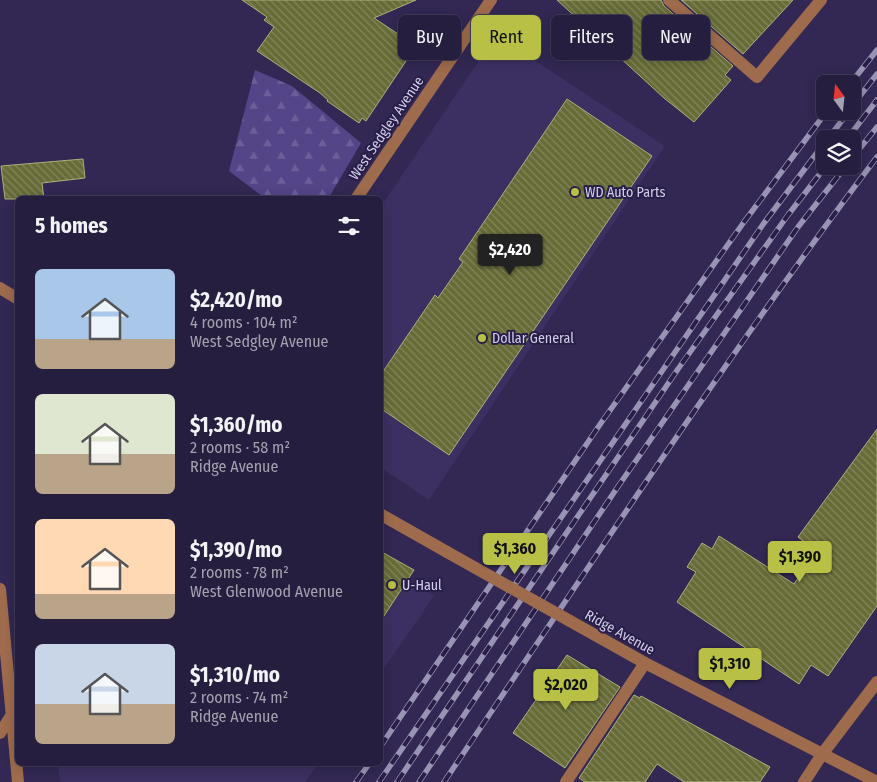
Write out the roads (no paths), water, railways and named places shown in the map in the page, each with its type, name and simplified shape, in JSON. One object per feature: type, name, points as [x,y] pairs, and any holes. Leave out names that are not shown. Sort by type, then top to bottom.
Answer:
[{"type":"street","name":"West Sedgley Avenue","points":[[358,196],[491,0]]},
{"type":"street","points":[[669,0],[757,77],[821,0]]},
{"type":"street","points":[[0,288],[15,297]]},
{"type":"street","name":"Ridge Avenue","points":[[383,516],[645,663],[877,782]]},
{"type":"street","points":[[0,589],[15,711],[0,733]]},
{"type":"street","points":[[566,782],[645,663]]},
{"type":"street","points":[[804,782],[823,753],[877,682]]},
{"type":"street","points":[[17,766],[18,782]]},
{"type":"railway","points":[[857,75],[877,50]]},
{"type":"railway","points":[[861,94],[877,74]]},
{"type":"railway","points":[[854,130],[877,100]]},
{"type":"railway","points":[[383,743],[601,423],[744,222],[820,120]]},
{"type":"railway","points":[[835,130],[842,120]]},
{"type":"railway","points":[[861,147],[877,127]]},
{"type":"railway","points":[[379,782],[764,223],[816,154]]},
{"type":"railway","points":[[444,782],[710,388],[820,233],[877,157]]},
{"type":"railway","points":[[397,782],[678,369],[788,215],[819,175]]},
{"type":"railway","points":[[419,782],[617,488],[798,227],[839,175]]},
{"type":"railway","points":[[356,782],[368,766]]},
{"type":"place","name":"WD Auto Parts","points":[[575,192]]},
{"type":"place","name":"Dollar General","points":[[482,338]]},
{"type":"place","name":"U-Haul","points":[[392,585]]}]
